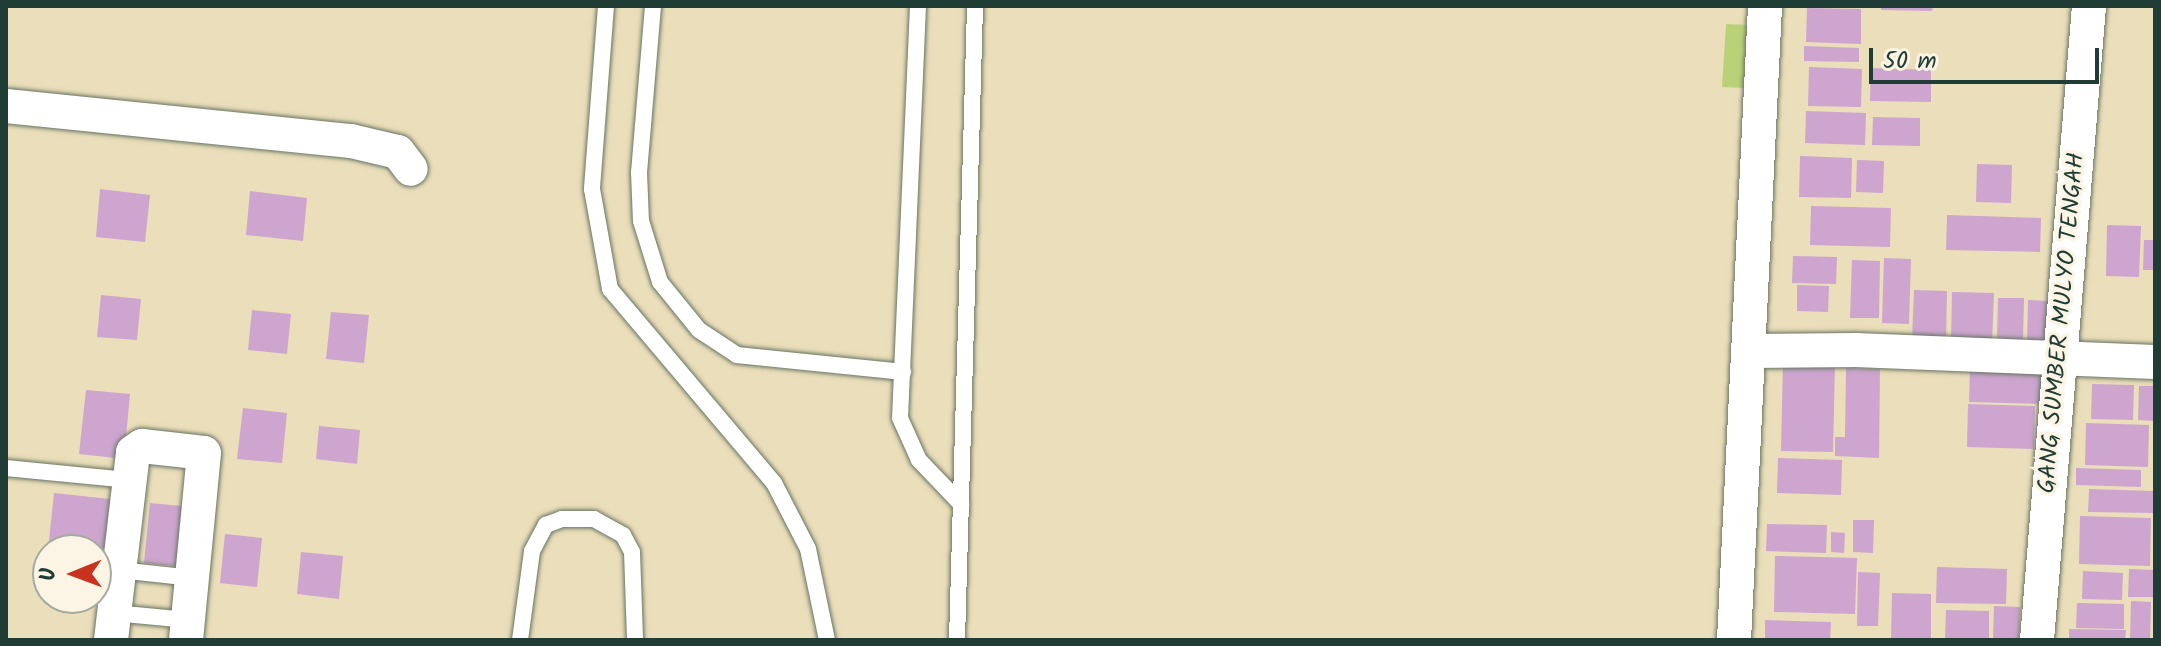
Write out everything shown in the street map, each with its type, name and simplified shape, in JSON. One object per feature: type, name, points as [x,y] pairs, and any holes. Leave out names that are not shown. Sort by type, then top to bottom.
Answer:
[{"type":"street","points":[[1734,640],[1751,351],[1765,6]]},
{"type":"street","name":"GANG SUMBER MULYO TENGAH","points":[[2037,640],[2089,6]]},
{"type":"street","points":[[6,106],[351,141],[398,152],[411,169]]},
{"type":"street","points":[[1751,351],[2155,362]]},
{"type":"street","points":[[112,627],[129,480],[136,448],[204,453],[187,630]]},
{"type":"lane","points":[[606,6],[592,189],[610,289],[774,483],[808,549],[827,640]]},
{"type":"lane","points":[[653,6],[639,172],[641,221],[660,282],[699,330],[737,355],[903,372]]},
{"type":"lane","points":[[918,6],[900,418],[919,460],[961,504]]},
{"type":"lane","points":[[957,640],[975,6]]},
{"type":"lane","points":[[6,468],[129,480]]},
{"type":"lane","points":[[520,640],[532,551],[546,525],[562,519],[594,519],[623,535],[632,552],[635,640]]},
{"type":"lane","points":[[119,570],[193,578]]},
{"type":"lane","points":[[112,627],[187,630]]},
{"type":"green space","points":[[1726,24],[1749,25],[1745,88],[1722,87]]},
{"type":"building","points":[[1881,6],[1933,6],[1932,11],[1881,10]]},
{"type":"building","points":[[1807,8],[1861,9],[1861,44],[1806,42]]},
{"type":"building","points":[[1804,46],[1859,48],[1859,62],[1804,61]]},
{"type":"building","points":[[1809,67],[1862,69],[1861,107],[1808,106]]},
{"type":"building","points":[[1871,68],[1931,70],[1931,102],[1870,101]]},
{"type":"building","points":[[1806,111],[1866,113],[1865,145],[1805,143]]},
{"type":"building","points":[[1873,117],[1920,118],[1920,146],[1872,145]]},
{"type":"building","points":[[1800,156],[1852,158],[1851,198],[1799,197]]},
{"type":"building","points":[[1857,160],[1884,161],[1883,193],[1856,192]]},
{"type":"building","points":[[1977,164],[2012,165],[2011,203],[1976,202]]},
{"type":"building","points":[[100,189],[150,195],[145,242],[96,237]]},
{"type":"building","points":[[250,191],[307,198],[303,241],[246,235]]},
{"type":"building","points":[[1811,206],[1891,208],[1890,247],[1810,245]]},
{"type":"building","points":[[1947,215],[2041,218],[2040,252],[1946,250]]},
{"type":"building","points":[[2107,225],[2141,226],[2139,277],[2106,276]]},
{"type":"building","points":[[2144,240],[2155,240],[2155,270],[2143,270]]},
{"type":"building","points":[[1793,256],[1837,257],[1836,284],[1792,283]]},
{"type":"building","points":[[1884,258],[1911,259],[1909,324],[1882,323]]},
{"type":"building","points":[[1852,260],[1880,261],[1879,318],[1850,318]]},
{"type":"building","points":[[1797,285],[1829,286],[1828,312],[1797,311]]},
{"type":"building","points":[[1914,290],[1947,291],[1946,341],[1912,340]]},
{"type":"building","points":[[1952,292],[1994,293],[1992,343],[1951,341]]},
{"type":"building","points":[[101,295],[141,299],[137,340],[97,337]]},
{"type":"building","points":[[1998,298],[2024,298],[2023,342],[1997,341]]},
{"type":"building","points":[[2028,300],[2051,301],[2050,344],[2027,343]]},
{"type":"building","points":[[252,310],[291,314],[287,354],[248,350]]},
{"type":"building","points":[[331,312],[369,315],[364,363],[326,359]]},
{"type":"building","points":[[1783,361],[1835,363],[1833,452],[1781,451]]},
{"type":"building","points":[[1846,368],[1880,369],[1879,458],[1835,456],[1835,437],[1845,437]]},
{"type":"building","points":[[1970,369],[2042,370],[2042,404],[1969,402]]},
{"type":"building","points":[[2092,384],[2134,385],[2133,420],[2091,419]]},
{"type":"building","points":[[2139,386],[2155,386],[2155,421],[2138,420]]},
{"type":"building","points":[[86,390],[130,394],[124,459],[79,454]]},
{"type":"building","points":[[1968,404],[2035,406],[2034,449],[1967,447]]},
{"type":"building","points":[[243,408],[287,413],[282,463],[237,459]]},
{"type":"building","points":[[2086,423],[2149,425],[2148,467],[2085,465]]},
{"type":"building","points":[[319,426],[360,430],[357,464],[316,459]]},
{"type":"building","points":[[1778,458],[1842,460],[1841,495],[1777,493]]},
{"type":"building","points":[[2076,468],[2141,470],[2141,487],[2076,485]]},
{"type":"building","points":[[2089,489],[2153,491],[2153,513],[2088,512]]},
{"type":"building","points":[[54,493],[110,499],[106,534],[50,534]]},
{"type":"building","points":[[150,503],[192,507],[186,567],[144,563]]},
{"type":"building","points":[[2080,516],[2151,518],[2150,566],[2079,564]]},
{"type":"building","points":[[1853,520],[1874,520],[1873,553],[1853,552]]},
{"type":"building","points":[[1767,524],[1827,525],[1826,553],[1766,551]]},
{"type":"building","points":[[1831,532],[1845,533],[1844,553],[1831,552]]},
{"type":"building","points":[[225,534],[262,538],[257,587],[220,583]]},
{"type":"building","points":[[301,552],[343,556],[339,599],[297,594]]},
{"type":"building","points":[[1775,556],[1857,558],[1855,614],[1774,612]]},
{"type":"building","points":[[1937,567],[2007,569],[2006,604],[1936,603]]},
{"type":"building","points":[[2129,569],[2155,570],[2155,597],[2128,597]]},
{"type":"building","points":[[2083,571],[2123,573],[2122,600],[2082,599]]},
{"type":"building","points":[[1858,572],[1880,573],[1878,626],[1857,626]]},
{"type":"building","points":[[1892,593],[1931,594],[1931,640],[1891,640]]},
{"type":"building","points":[[2131,601],[2151,602],[2150,640],[2130,640]]},
{"type":"building","points":[[2077,603],[2124,604],[2124,629],[2076,628]]},
{"type":"building","points":[[1994,606],[2020,607],[2019,640],[1993,640]]},
{"type":"building","points":[[1946,610],[1989,611],[1989,640],[1945,640]]},
{"type":"building","points":[[1765,620],[1831,622],[1830,640],[1765,640]]},
{"type":"building","points":[[2069,629],[2126,630],[2125,640],[2069,640]]}]
